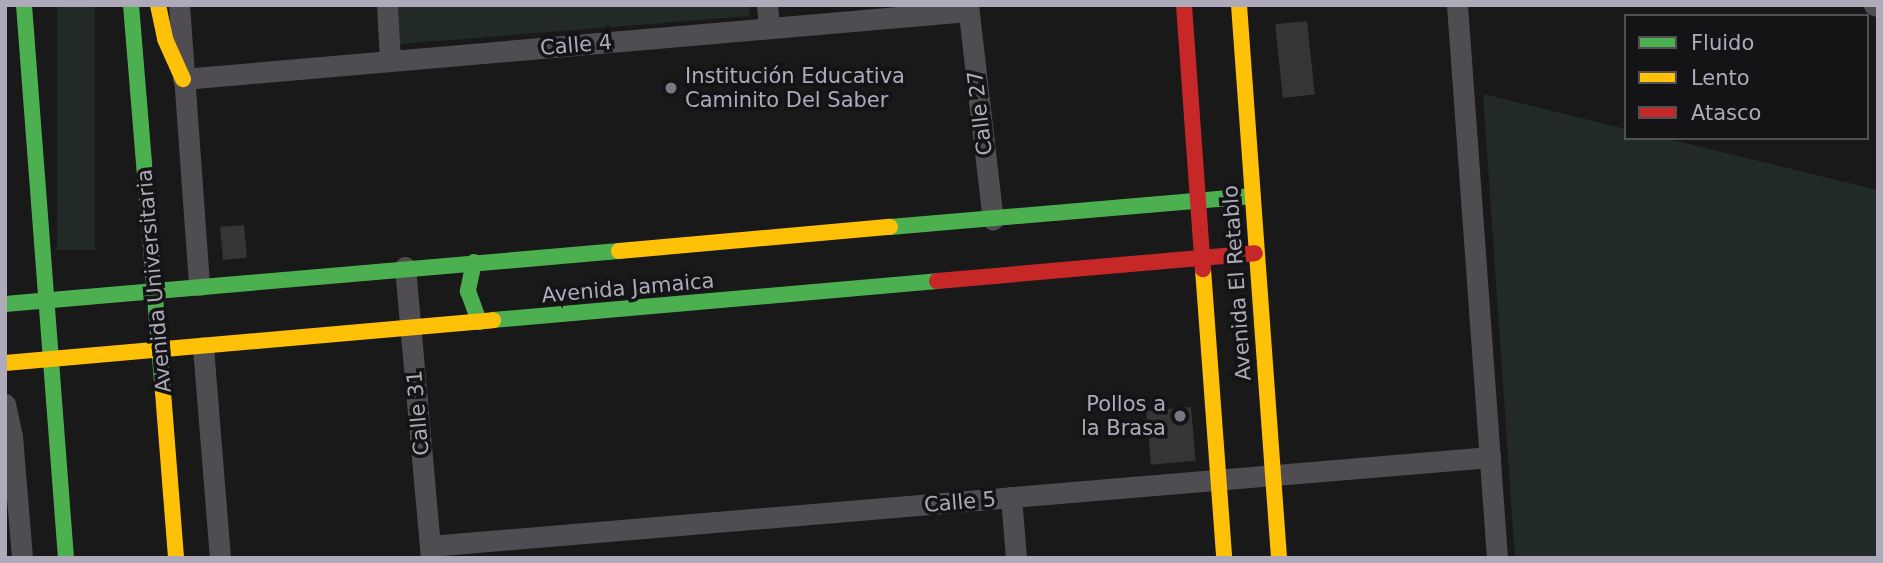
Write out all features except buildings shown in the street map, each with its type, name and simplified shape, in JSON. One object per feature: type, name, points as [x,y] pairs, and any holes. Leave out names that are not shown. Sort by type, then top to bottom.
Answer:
[{"type":"main road","points":[[24,5],[66,558]]},
{"type":"main road","name":"Avenida Universitaria","points":[[131,5],[176,558]]},
{"type":"main road","points":[[158,5],[165,40],[183,79]]},
{"type":"main road","name":"Avenida El Retablo","points":[[1184,5],[1224,558]]},
{"type":"main road","name":"Avenida El Retablo","points":[[1239,5],[1279,558]]},
{"type":"main road","name":"Avenida Jamaica","points":[[5,303],[1253,196]]},
{"type":"main road","name":"Avenida Jamaica","points":[[5,363],[1255,253]]},
{"type":"main road","points":[[474,262],[468,291],[479,322]]},
{"type":"street","points":[[179,5],[199,285]]},
{"type":"street","points":[[387,5],[390,61]]},
{"type":"street","points":[[767,5],[769,28]]},
{"type":"street","points":[[1457,5],[1497,558]]},
{"type":"street","name":"Calle 4","points":[[183,79],[968,8]]},
{"type":"street","name":"Calle 27","points":[[968,8],[993,220]]},
{"type":"street","name":"Calle 31","points":[[405,267],[430,552]]},
{"type":"street","name":"Avenida Universitaria","points":[[203,347],[220,558]]},
{"type":"street","points":[[5,404],[12,436],[22,558]]},
{"type":"street","name":"Calle 5","points":[[430,552],[1011,497],[1490,457]]},
{"type":"street","points":[[1011,497],[1016,558]]},
{"type":"shaded area","points":[[57,5],[95,5],[95,250],[57,250]]},
{"type":"shaded area","points":[[398,5],[749,5],[750,16],[400,44]]},
{"type":"shaded area","points":[[1483,94],[1624,129],[1624,140],[1672,140],[1878,190],[1878,558],[1515,558]]},
{"type":"traffic: fast","points":[[24,5],[66,558]]},
{"type":"traffic: fast","points":[[131,5],[163,392]]},
{"type":"traffic: fast","points":[[890,227],[1253,196]]},
{"type":"traffic: fast","points":[[5,304],[619,251]]},
{"type":"traffic: fast","points":[[474,262],[468,291],[479,322]]},
{"type":"traffic: fast","points":[[493,320],[937,281]]},
{"type":"traffic: slow","points":[[158,5],[165,39],[183,79]]},
{"type":"traffic: slow","points":[[1239,5],[1279,558]]},
{"type":"traffic: slow","points":[[619,251],[890,227]]},
{"type":"traffic: slow","points":[[1203,269],[1224,558]]},
{"type":"traffic: slow","points":[[5,363],[493,320]]},
{"type":"traffic: slow","points":[[163,392],[176,558]]},
{"type":"traffic: jam","points":[[1184,5],[1203,269]]},
{"type":"traffic: jam","points":[[937,281],[1255,253]]},
{"type":"place","name":"Institución Educativa Caminito Del Saber","points":[[671,88]]},
{"type":"place","name":"Pollos a la Brasa","points":[[1180,416]]}]
